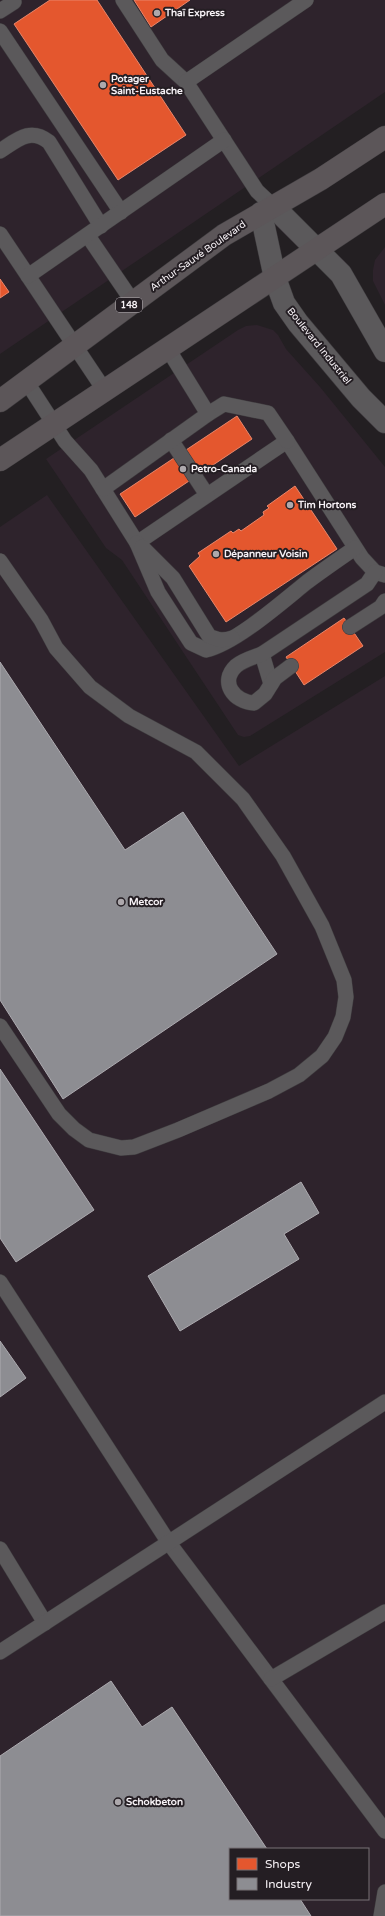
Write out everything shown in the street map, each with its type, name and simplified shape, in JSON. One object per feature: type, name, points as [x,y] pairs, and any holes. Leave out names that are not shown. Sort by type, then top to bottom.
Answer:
[{"type":"main road","name":"Arthur-Sauvé Boulevard","points":[[0,401],[224,235],[321,179],[385,137]]},
{"type":"main road","points":[[0,460],[276,278],[385,204]]},
{"type":"street","points":[[267,210],[318,250],[341,274],[385,351]]},
{"type":"street","name":"Boulevard Industriel","points":[[267,210],[276,278],[284,303],[294,318],[361,398],[385,422]]},
{"type":"lane","points":[[0,11],[14,2],[14,0]]},
{"type":"lane","points":[[123,0],[162,60],[186,82],[257,191],[267,210]]},
{"type":"lane","points":[[186,82],[306,0]]},
{"type":"lane","points":[[0,31],[121,212]]},
{"type":"lane","points":[[0,151],[25,135],[42,137],[49,142],[101,226]]},
{"type":"lane","points":[[28,276],[88,236],[224,140]]},
{"type":"lane","points":[[0,234],[105,391]]},
{"type":"lane","points":[[88,236],[133,302]]},
{"type":"lane","points":[[168,349],[208,414]]},
{"type":"lane","points":[[26,381],[65,441],[91,470],[137,542],[158,592],[191,643],[206,650],[222,644],[276,607],[320,572],[355,548]]},
{"type":"lane","points":[[103,489],[224,404],[268,413],[355,548],[362,558],[380,574],[262,654],[243,661],[236,666],[232,672],[230,689],[239,700],[254,703],[266,694],[271,684],[279,674],[291,666]]},
{"type":"lane","points":[[171,440],[206,495]]},
{"type":"lane","points":[[137,542],[287,441]]},
{"type":"lane","points":[[137,542],[173,578],[209,636],[224,640],[232,638]]},
{"type":"lane","points":[[0,561],[41,620],[56,648],[90,687],[129,716],[196,752],[220,774],[247,804],[283,856],[322,926],[344,980],[346,997],[343,1018],[335,1038],[322,1056],[299,1075],[269,1090],[173,1132],[134,1147],[121,1148],[89,1140],[69,1124],[59,1114],[0,1026]]},
{"type":"lane","points":[[350,627],[381,607],[385,601]]},
{"type":"lane","points":[[262,654],[271,684]]},
{"type":"lane","points":[[0,1282],[169,1543],[385,1831]]},
{"type":"lane","points":[[0,1652],[385,1402]]},
{"type":"lane","points":[[0,1550],[45,1623]]},
{"type":"lane","points":[[271,1679],[385,1612]]},
{"type":"lane","points":[[381,1916],[385,1892]]},
{"type":"shaded area","points":[[0,0],[385,0],[385,92],[0,354]]},
{"type":"shaded area","points":[[385,247],[385,305],[373,281],[373,270],[375,260]]},
{"type":"shaded area","points":[[257,325],[273,330],[278,335],[286,349],[320,387],[385,467],[385,652],[250,736],[244,737],[238,735],[122,560],[106,548],[46,459],[238,330],[246,326]]},
{"type":"shaded area","points":[[47,495],[239,766],[385,676],[385,1916],[0,1916],[0,527]]},
{"type":"building: Shops","points":[[50,0],[97,0],[186,135],[118,180],[14,24]]},
{"type":"building: Shops","name":"Thaï Express","points":[[134,0],[190,0],[151,27]]},
{"type":"building: Shops","points":[[0,279],[9,292],[0,298]]},
{"type":"building: Shops","points":[[237,416],[252,439],[135,517],[120,494]]},
{"type":"building: Shops","points":[[295,486],[337,549],[226,622],[189,566],[200,556],[198,553],[231,531],[233,533],[239,529],[241,531],[264,515],[263,512],[269,508],[267,506]]},
{"type":"building: Shops","points":[[344,618],[363,646],[304,685],[286,657]]},
{"type":"building: Industry","name":"Metcor","points":[[0,662],[125,850],[183,812],[277,954],[63,1099],[0,1000]]},
{"type":"building: Industry","points":[[0,1069],[94,1210],[16,1262],[0,1238]]},
{"type":"building: Industry","points":[[301,1182],[319,1213],[284,1234],[299,1259],[180,1331],[148,1276]]},
{"type":"building: Industry","points":[[0,1341],[26,1378],[0,1397]]},
{"type":"building: Industry","name":"Schokbeton","points":[[111,1681],[142,1727],[172,1707],[266,1848],[229,1848],[229,1900],[301,1900],[311,1916],[0,1916],[0,1756]]},
{"type":"place","name":"Thaï Express","points":[[157,13]]},
{"type":"place","name":"Potager Saint-Eustache","points":[[103,85]]},
{"type":"place","name":"Petro-Canada","points":[[183,469]]},
{"type":"place","name":"Tim Hortons","points":[[290,505]]},
{"type":"place","name":"Dépanneur Voisin","points":[[216,554]]},
{"type":"place","name":"Metcor","points":[[121,902]]},
{"type":"place","name":"Schokbeton","points":[[118,1802]]}]
